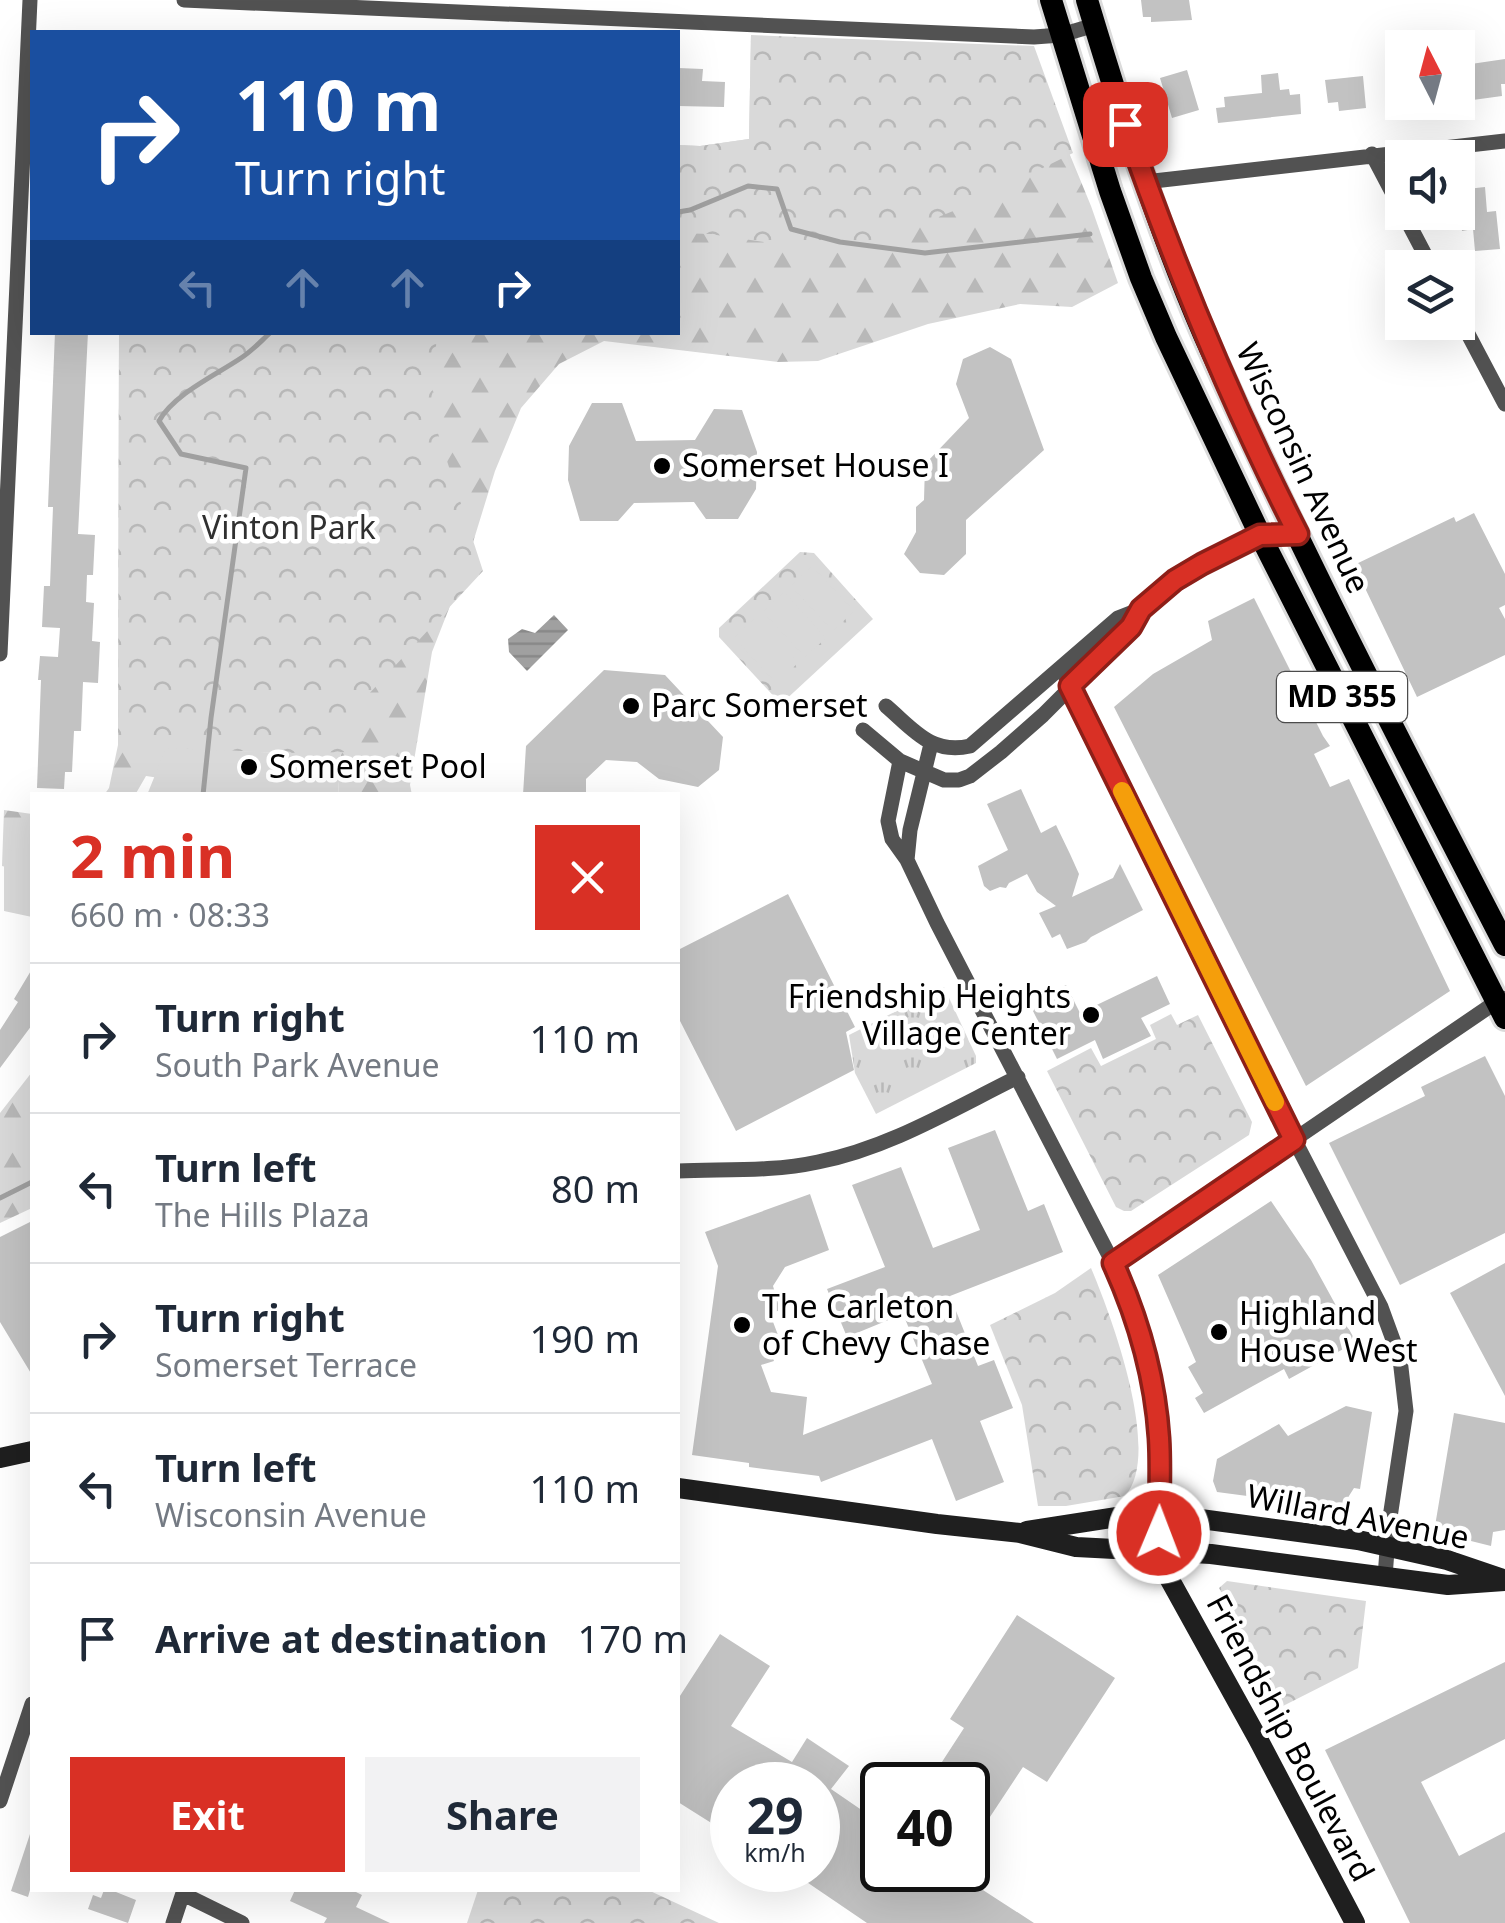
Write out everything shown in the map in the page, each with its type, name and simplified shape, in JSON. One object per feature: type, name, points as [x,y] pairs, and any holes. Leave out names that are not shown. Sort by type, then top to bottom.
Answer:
[{"type":"main road","name":"Wisconsin Avenue","points":[[1050,0],[1093,140],[1166,337],[1260,535],[1502,1006]]},
{"type":"main road","name":"Wisconsin Avenue","points":[[1087,0],[1145,182],[1204,334],[1264,468],[1505,945]]},
{"type":"street","points":[[0,654],[8,316],[30,0]]},
{"type":"street","points":[[184,0],[375,4],[1034,38],[1094,25]]},
{"type":"street","points":[[1145,182],[1505,141]]},
{"type":"street","points":[[1372,154],[1423,250]]},
{"type":"street","points":[[1471,340],[1505,404]]},
{"type":"street","points":[[886,706],[931,744],[955,749],[970,746],[1118,618],[1141,609],[1175,580],[1260,535],[1298,534]]},
{"type":"street","points":[[863,730],[900,761],[924,772],[951,782],[970,776],[1042,715],[1131,627],[1141,609]]},
{"type":"street","points":[[1062,669],[1294,1140],[1381,1307],[1400,1359],[1406,1411],[1385,1578]]},
{"type":"street","points":[[907,860],[910,830],[931,744]]},
{"type":"street","name":"Friendship Boulevard","points":[[900,761],[888,820],[892,839],[907,860],[1113,1263],[1136,1321],[1152,1386],[1159,1438],[1161,1551],[1170,1580],[1356,1923]]},
{"type":"street","points":[[1113,1263],[1502,1006]]},
{"type":"street","points":[[680,1171],[788,1167],[841,1157],[892,1139],[1018,1077]]},
{"type":"street","points":[[0,1458],[30,1451]]},
{"type":"street","name":"Willard Avenue","points":[[680,1488],[1020,1532],[1076,1546],[1211,1554],[1448,1585],[1505,1580]]},
{"type":"street","name":"Willard Avenue","points":[[1020,1532],[1117,1518],[1193,1518],[1348,1538],[1447,1560],[1505,1580]]},
{"type":"street","points":[[0,1801],[30,1710]]},
{"type":"street","points":[[173,1923],[184,1892],[242,1923]]},
{"type":"green space","points":[[751,35],[816,61],[1049,104],[1118,283],[1072,307],[1020,304],[928,324],[818,361],[778,362],[604,341],[559,364],[521,408],[432,652],[411,792],[338,792],[341,753],[224,751],[220,787],[146,776],[137,792],[106,792],[118,745],[119,335],[680,335],[680,145],[749,139]]},
{"type":"green space","points":[[751,35],[1034,46],[1073,153],[968,205],[847,254],[680,233],[680,145],[749,139]]},
{"type":"green space","name":"Vinton Park","points":[[119,335],[437,335],[431,412],[483,571],[354,710],[352,752],[284,753],[118,745]]},
{"type":"green space","points":[[800,552],[814,553],[873,619],[781,704],[719,637],[719,628]]},
{"type":"green space","points":[[812,566],[854,611],[833,631],[791,586]]},
{"type":"green space","points":[[784,592],[826,638],[805,657],[763,612]]},
{"type":"green space","points":[[755,618],[798,663],[776,683],[734,638]]},
{"type":"green space","name":"Somerset Pool","points":[[166,748],[341,753],[338,792],[148,792]]},
{"type":"green space","points":[[4,810],[30,814],[30,873],[2,866]]},
{"type":"green space","points":[[4,848],[30,856],[30,917],[4,911]]},
{"type":"green space","points":[[944,987],[976,1063],[876,1114],[855,1073],[849,1035]]},
{"type":"green space","points":[[1171,1014],[1177,1025],[1198,1015],[1252,1122],[1249,1135],[1131,1211],[1124,1211],[1116,1207],[1047,1071],[1091,1048],[1101,1066],[1156,1039],[1150,1025]]},
{"type":"green space","points":[[30,1075],[30,1209],[0,1223],[0,1113]]},
{"type":"green space","points":[[1091,1268],[1130,1384],[1139,1449],[1135,1476],[1125,1496],[1066,1506],[1038,1506],[1022,1405],[990,1325],[1055,1293]]},
{"type":"green space","points":[[1227,1581],[1366,1601],[1358,1668],[1281,1707],[1219,1588]]},
{"type":"green space","points":[[477,1892],[652,1892],[719,1923],[467,1923]]},
{"type":"shaded area","points":[[554,615],[568,630],[527,671],[509,652],[508,639],[522,629],[535,633]]},
{"type":"building","points":[[1141,0],[1189,0],[1192,20],[1151,22],[1151,17],[1143,17]]},
{"type":"building","points":[[1505,59],[1502,96],[1475,100],[1475,63]]},
{"type":"building","points":[[680,68],[703,69],[702,81],[725,82],[724,107],[680,106]]},
{"type":"building","points":[[1187,70],[1199,110],[1172,118],[1160,78]]},
{"type":"building","points":[[1278,73],[1280,90],[1300,94],[1301,114],[1218,123],[1216,108],[1225,107],[1224,97],[1262,93],[1261,75]]},
{"type":"building","points":[[1363,76],[1366,108],[1339,111],[1338,102],[1328,103],[1325,80]]},
{"type":"building","points":[[1485,187],[1487,212],[1496,211],[1500,249],[1475,251],[1475,188]]},
{"type":"building","points":[[55,335],[88,335],[78,534],[95,535],[93,575],[87,575],[86,602],[94,603],[92,641],[100,642],[98,683],[83,682],[81,731],[74,731],[72,772],[65,772],[64,789],[37,788],[40,656],[58,657],[60,628],[42,627],[44,586],[50,586],[53,507],[48,507]]},
{"type":"building","points":[[990,347],[1011,359],[1044,450],[966,520],[966,554],[944,575],[920,573],[904,554],[916,532],[916,507],[924,500],[925,464],[969,418],[956,384],[963,359]]},
{"type":"building","name":"Somerset House I","points":[[592,403],[622,403],[636,441],[695,440],[714,409],[742,410],[757,452],[756,489],[738,519],[706,519],[694,502],[634,503],[618,521],[580,521],[568,480],[569,446]]},
{"type":"building","points":[[1474,513],[1505,574],[1505,605],[1499,608],[1505,619],[1505,655],[1417,697],[1354,565],[1454,517],[1456,522]]},
{"type":"building","points":[[1254,598],[1330,746],[1314,754],[1330,787],[1349,779],[1450,991],[1306,1086],[1114,707],[1153,674],[1212,640],[1208,621]]},
{"type":"building","name":"Parc Somerset","points":[[604,670],[665,675],[723,737],[719,770],[698,787],[659,779],[637,762],[606,760],[586,779],[586,792],[523,792],[526,746]]},
{"type":"building","points":[[1021,789],[1041,833],[1056,825],[1070,854],[1079,874],[1072,897],[1113,878],[1120,864],[1143,910],[1067,949],[1060,934],[1052,938],[1039,913],[1056,906],[1037,892],[1027,874],[1006,888],[990,891],[984,886],[978,866],[1008,850],[987,804]]},
{"type":"building","points":[[788,894],[855,1027],[846,1032],[854,1070],[736,1131],[680,1021],[680,949]]},
{"type":"building","points":[[30,972],[30,1028],[0,1068],[0,1030],[18,1002],[14,999]]},
{"type":"building","name":"Friendship Heights Village Center","points":[[1157,976],[1170,1004],[1141,1018],[1151,1036],[1103,1059],[1095,1040],[1057,1059],[1029,1003],[1066,985],[1080,1013]]},
{"type":"building","points":[[1485,1056],[1505,1096],[1505,1233],[1400,1285],[1329,1143],[1425,1096],[1421,1087]]},
{"type":"building","points":[[995,1130],[1028,1211],[1044,1204],[1063,1252],[950,1296],[978,1366],[994,1360],[1013,1408],[980,1421],[1004,1482],[956,1501],[932,1439],[821,1482],[819,1476],[692,1455],[718,1266],[705,1232],[810,1194],[829,1250],[785,1267],[773,1286],[780,1310],[770,1314],[778,1335],[766,1340],[774,1361],[761,1365],[771,1392],[807,1397],[803,1435],[932,1384],[903,1314],[847,1337],[827,1289],[885,1267],[852,1185],[901,1167],[933,1248],[980,1230],[948,1148]]},
{"type":"building","name":"Highland House West","points":[[1271,1201],[1311,1260],[1356,1342],[1289,1379],[1284,1369],[1204,1413],[1195,1398],[1203,1393],[1188,1367],[1196,1362],[1158,1275]]},
{"type":"building","points":[[30,1222],[30,1372],[0,1322],[0,1237]]},
{"type":"building","points":[[1505,1263],[1505,1396],[1450,1293]]},
{"type":"building","points":[[1346,1406],[1372,1412],[1360,1489],[1354,1488],[1342,1507],[1217,1492],[1213,1481],[1217,1459],[1279,1424],[1288,1436]]},
{"type":"building","points":[[1454,1413],[1505,1423],[1505,1530],[1493,1532],[1491,1546],[1447,1535],[1435,1526]]},
{"type":"building","points":[[1017,1615],[1115,1678],[1047,1782],[1023,1767],[990,1817],[990,1762],[942,1762],[964,1728],[950,1719]]},
{"type":"building","points":[[720,1634],[770,1666],[731,1726],[792,1762],[710,1762],[710,1822],[680,1803],[680,1696]]},
{"type":"building","points":[[1505,1662],[1505,1739],[1421,1782],[1459,1856],[1505,1832],[1505,1923],[1410,1923],[1325,1750]]},
{"type":"building","points":[[807,1738],[849,1766],[840,1778],[840,1762],[792,1762]]},
{"type":"building","points":[[840,1795],[860,1809],[860,1892],[986,1892],[1034,1923],[867,1923],[821,1892],[840,1892]]},
{"type":"building","points":[[30,1834],[28,1897],[11,1891]]},
{"type":"building","points":[[103,1892],[116,1892],[136,1900],[128,1923],[88,1909],[93,1895],[101,1898]]},
{"type":"building","points":[[294,1892],[356,1892],[362,1895],[356,1907],[390,1923],[324,1923],[327,1918],[290,1901]]},
{"type":"waterway","points":[[680,212],[748,186],[777,189],[791,229],[840,242],[925,253],[1090,234]]},
{"type":"waterway","points":[[203,792],[246,468],[181,454],[159,421],[185,394],[245,355],[268,335]]},
{"type":"waterway","points":[[0,1198],[30,1183]]},
{"type":"slow traffic","points":[[1122,791],[1275,1102]]},
{"type":"place","name":"Somerset House I","points":[[662,466]]},
{"type":"place","name":"Parc Somerset","points":[[631,706]]},
{"type":"place","name":"Somerset Pool","points":[[249,767]]},
{"type":"place","name":"Friendship Heights Village Center","points":[[1091,1015]]},
{"type":"place","name":"The Carleton of Chevy Chase","points":[[742,1325]]},
{"type":"place","name":"Highland House West","points":[[1219,1332]]},
{"type":"route","points":[[1125,124],[1204,334],[1298,534],[1260,535],[1175,580],[1141,609],[1131,627],[1070,686],[1294,1140],[1113,1263],[1136,1321],[1152,1386],[1159,1438],[1159,1533]]}]
